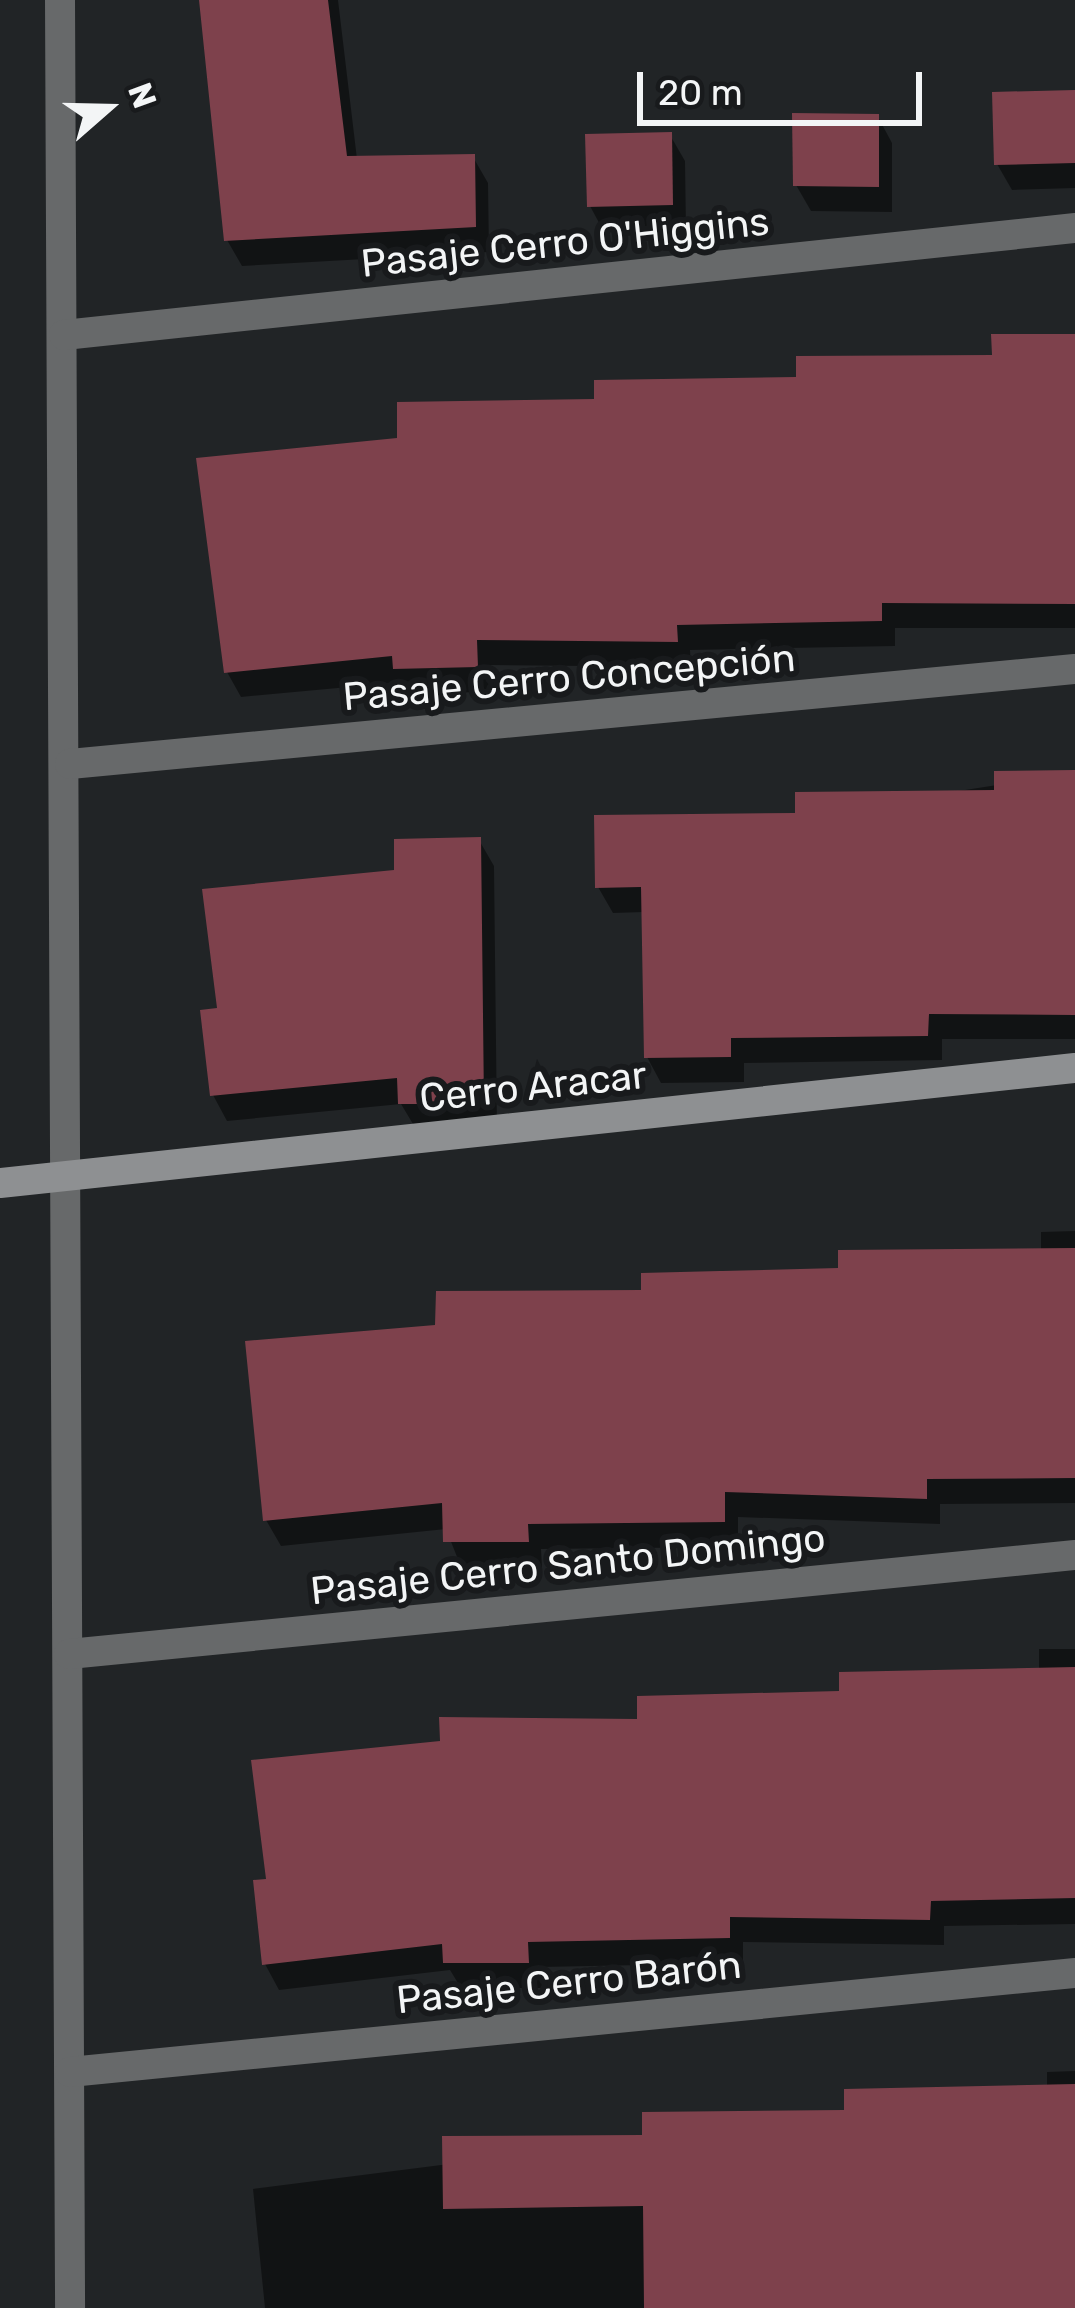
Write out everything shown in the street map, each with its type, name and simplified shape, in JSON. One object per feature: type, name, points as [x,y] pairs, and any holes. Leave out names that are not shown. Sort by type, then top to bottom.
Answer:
[{"type":"street","points":[[59,0],[70,764],[70,2308]]},
{"type":"street","name":"Pasaje Cerro O'Higgins","points":[[64,335],[1075,228]]},
{"type":"street","name":"Pasaje Cerro Concepción","points":[[70,764],[1075,670]]},
{"type":"street","name":"Cerro Aracar","points":[[0,1183],[1075,1068]]},
{"type":"street","name":"Pasaje Cerro Santo Domingo","points":[[69,1654],[1075,1555]]},
{"type":"street","name":"Pasaje Cerro Barón","points":[[70,2072],[1075,1973]]},
{"type":"building","points":[[199,0],[328,0],[347,156],[475,154],[476,227],[224,241]]},
{"type":"building","points":[[1075,90],[1075,163],[994,165],[992,92]]},
{"type":"building","points":[[792,113],[879,114],[879,187],[793,186]]},
{"type":"building","points":[[672,132],[673,205],[587,207],[585,134]]},
{"type":"building","points":[[991,334],[1075,334],[1075,604],[882,603],[882,621],[677,625],[678,642],[477,640],[478,667],[393,669],[392,656],[224,673],[196,458],[397,438],[397,402],[594,399],[594,380],[796,377],[796,356],[992,355]]},
{"type":"building","points":[[1075,770],[1075,1015],[929,1014],[928,1036],[731,1038],[731,1057],[644,1058],[641,887],[595,888],[594,815],[795,813],[795,792],[994,790],[994,771]]},
{"type":"building","points":[[481,837],[484,1104],[398,1104],[397,1078],[210,1096],[200,1010],[217,1008],[202,889],[394,870],[394,839]]},
{"type":"building","points":[[1075,1248],[1075,1478],[927,1479],[927,1499],[725,1492],[725,1522],[528,1524],[529,1542],[443,1542],[442,1503],[263,1521],[245,1341],[435,1325],[436,1291],[641,1290],[641,1273],[838,1268],[838,1250]]},
{"type":"building","points":[[1075,1667],[1075,1898],[931,1901],[930,1920],[730,1917],[730,1938],[528,1942],[529,1963],[443,1963],[442,1944],[262,1965],[253,1880],[266,1879],[251,1760],[440,1741],[439,1717],[637,1719],[637,1696],[839,1691],[839,1672]]},
{"type":"building","points":[[1075,2084],[1075,2308],[644,2308],[643,2206],[443,2209],[442,2136],[642,2135],[642,2112],[844,2110],[844,2089]]}]
